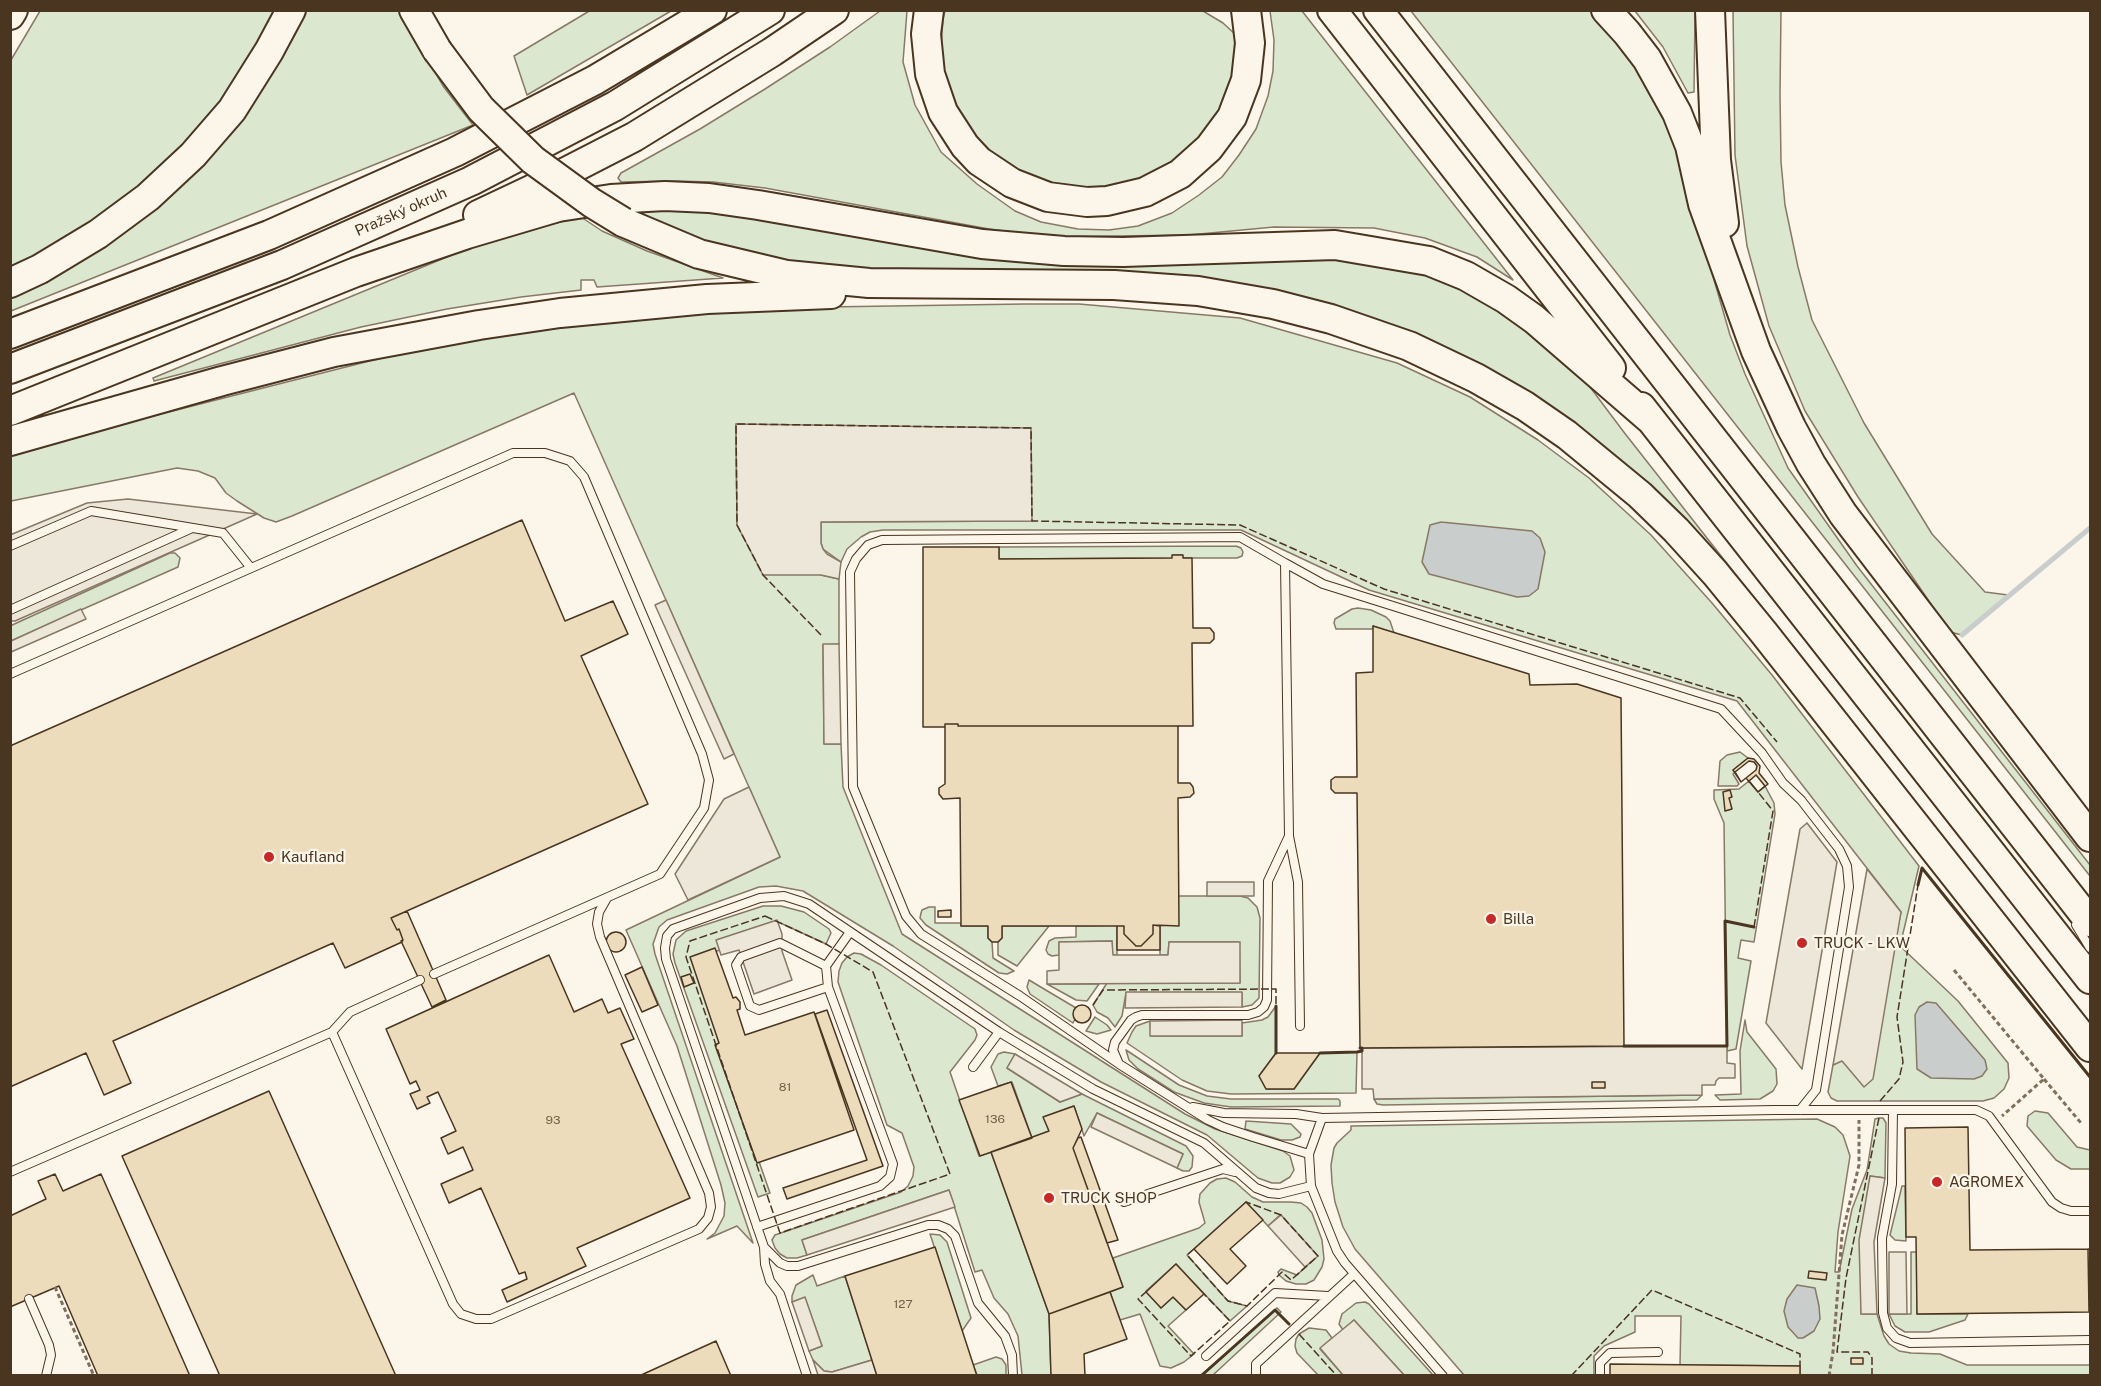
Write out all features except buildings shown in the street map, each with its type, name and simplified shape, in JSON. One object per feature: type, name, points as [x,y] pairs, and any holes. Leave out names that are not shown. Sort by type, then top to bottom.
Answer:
[{"type":"highway","points":[[10,15],[14,10]]},
{"type":"highway","points":[[10,283],[98,234],[148,197],[193,155],[232,110],[269,51],[291,10]]},
{"type":"highway","points":[[414,10],[437,50],[481,109],[533,160],[562,183],[623,222],[699,254],[787,274],[860,282],[1114,285],[1198,291],[1273,304],[1331,319],[1409,346],[1476,378],[1525,406],[1566,435],[1640,495],[1715,573],[2091,1047]]},
{"type":"highway","points":[[10,334],[269,235],[455,152],[595,80],[712,10]]},
{"type":"highway","name":"Pražský okruh","points":[[10,369],[282,265],[471,181],[615,106],[770,10]]},
{"type":"highway","points":[[356,272],[531,190],[634,136],[772,52],[834,10]]},
{"type":"highway","points":[[929,10],[926,34],[932,84],[943,112],[965,146],[979,160],[1012,183],[1048,197],[1087,202],[1117,199],[1145,192],[1180,174],[1209,148],[1232,117],[1246,80],[1250,43],[1246,11]]},
{"type":"highway","points":[[1332,10],[2091,979]]},
{"type":"highway","points":[[1378,10],[2023,836],[2079,926]]},
{"type":"highway","points":[[1606,10],[1647,59],[1677,112],[1690,146],[1703,204],[1755,351],[1811,464],[1843,514],[2091,837]]},
{"type":"highway","points":[[1710,10],[1716,160],[1735,282],[1755,351]]},
{"type":"highway","points":[[10,411],[356,272],[467,234],[558,207],[611,199],[664,196],[709,198],[758,205],[982,244],[1064,251],[1123,252],[1335,245],[1429,261],[1466,276],[1506,299],[1534,319],[1652,421]]},
{"type":"highway","points":[[10,441],[201,386],[334,352],[479,325],[560,313],[707,298],[863,294],[1016,284]]},
{"type":"lane","points":[[10,674],[513,453],[545,453],[570,460],[584,477],[702,754],[709,780],[704,808],[660,874],[434,974]]},
{"type":"lane","points":[[10,546],[91,511],[223,533],[251,568]]},
{"type":"lane","points":[[10,610],[191,528]]},
{"type":"lane","points":[[1309,1154],[1224,1127],[1183,1104],[1119,1064],[1020,996],[921,934],[906,916],[853,787],[850,572],[856,559],[868,545],[882,540],[1240,537],[1323,584],[1721,709],[1762,753],[1783,783],[1801,800],[1839,849],[1847,866],[1849,887],[1816,1090],[1800,1110]]},
{"type":"lane","points":[[1285,562],[1289,836],[1298,882],[1300,1026]]},
{"type":"lane","points":[[1119,1064],[1113,1050],[1115,1042],[1131,1020],[1136,1017],[1142,1015],[1248,1015],[1264,1007],[1267,1000],[1268,881],[1289,836]]},
{"type":"lane","points":[[2023,836],[2060,897]]},
{"type":"lane","points":[[1992,854],[2049,913]]},
{"type":"lane","points":[[807,1376],[780,1294],[770,1281],[765,1264],[764,1247],[666,959],[667,936],[673,929],[760,898],[784,896],[809,904],[999,1032],[1093,1089],[1204,1143],[1256,1188],[1269,1193],[1288,1193],[1311,1186]]},
{"type":"lane","points":[[332,1032],[453,1304],[461,1314],[476,1319],[491,1319],[699,1229],[708,1218],[711,1207],[709,1193],[600,937],[597,924],[599,912],[606,898]]},
{"type":"lane","points":[[2079,926],[2091,948]]},
{"type":"lane","points":[[2079,926],[2091,956]]},
{"type":"lane","points":[[757,1227],[880,1186],[890,1177],[893,1164],[828,987],[826,966],[850,932]]},
{"type":"lane","points":[[826,966],[780,943],[741,957],[736,965],[750,1006],[759,1010],[828,987]]},
{"type":"lane","points":[[10,1172],[332,1032],[350,1012],[420,980]]},
{"type":"lane","points":[[973,1067],[999,1032]]},
{"type":"lane","points":[[1183,1104],[1224,1113],[1296,1114],[1322,1118],[1800,1110],[1976,1110],[1989,1116],[2052,1202],[2071,1211],[2091,1211]]},
{"type":"lane","points":[[1893,1110],[1892,1184],[1882,1238],[1883,1313],[1887,1328],[1896,1338],[1910,1343],[2091,1340]]},
{"type":"lane","points":[[1322,1118],[1309,1154],[1311,1186],[1337,1251],[1354,1274],[1443,1376]]},
{"type":"lane","points":[[1124,1202],[1224,1169],[1236,1172]]},
{"type":"lane","points":[[764,1247],[780,1263],[787,1266],[798,1266],[928,1225],[938,1225],[948,1229],[954,1236],[978,1303],[1005,1336],[1012,1355],[1013,1376]]},
{"type":"lane","points":[[1256,1376],[1256,1364],[1354,1274]]},
{"type":"lane","points":[[1206,1356],[1275,1293],[1328,1296]]},
{"type":"lane","points":[[29,1299],[49,1345],[51,1355],[46,1376]]},
{"type":"lane","points":[[1600,1376],[1600,1363],[1610,1353],[1658,1352]]},
{"type":"path","points":[[1954,970],[2081,1123]]},
{"type":"path","points":[[1989,1116],[2002,1117],[2044,1079]]},
{"type":"path","points":[[1829,1376],[1842,1235],[1859,1165],[1858,1110]]},
{"type":"path","points":[[56,1287],[94,1376]]},
{"type":"green space","points":[[591,10],[671,11],[527,95],[514,56]]},
{"type":"green space","points":[[40,11],[282,11],[197,137],[115,209],[10,272],[11,60]]},
{"type":"green space","points":[[305,11],[400,11],[443,86],[473,125],[11,311],[11,297],[55,274],[111,239]]},
{"type":"green space","points":[[880,11],[907,11],[903,62],[915,105],[941,152],[977,184],[1015,211],[1041,222],[1078,229],[1109,230],[1138,226],[1172,213],[1222,177],[1256,129],[1268,96],[1273,71],[1274,40],[1270,11],[1302,11],[1513,280],[1477,257],[1425,238],[1374,228],[1274,227],[1189,235],[1047,237],[989,229],[765,188],[713,182],[621,182],[618,178],[621,173],[765,89]]},
{"type":"green space","points":[[945,11],[1203,11],[1223,23],[1236,35],[1238,57],[1231,92],[1189,158],[1138,186],[1064,194],[986,154],[953,105],[943,74],[941,47]]},
{"type":"green space","points":[[1411,11],[1598,11],[1616,29],[1675,134],[1730,335],[1745,374],[1788,468],[1857,566],[2090,865],[2090,876]]},
{"type":"green space","points":[[1635,11],[1695,11],[1694,92],[1688,93],[1663,47]]},
{"type":"green space","points":[[1733,11],[1781,11],[1781,162],[1785,205],[1812,320],[1864,423],[1932,534],[1985,592],[2008,595],[1962,635],[1950,632],[1858,497],[1805,411],[1769,326],[1747,246],[1735,155]]},
{"type":"green space","points":[[677,206],[842,227],[1288,254],[1417,266],[1504,307],[1581,375],[2090,1026],[1601,451],[1295,303],[829,269],[730,253],[631,211]]},
{"type":"green space","points":[[581,217],[602,231],[647,251],[723,278],[597,287],[594,280],[581,280],[581,290],[447,309],[361,327],[154,381],[153,378],[459,252],[515,233]]},
{"type":"green space","points":[[1079,304],[1240,318],[1397,363],[1470,397],[1538,440],[1589,478],[1651,535],[1712,603],[1772,675],[1919,866],[1900,946],[1958,1001],[2008,1063],[2009,1078],[2004,1089],[1994,1098],[1983,1101],[1837,1101],[1831,1098],[1828,1092],[1833,1065],[1842,1060],[1864,1086],[1901,912],[1737,701],[1369,590],[1241,530],[883,530],[870,532],[861,537],[847,549],[841,562],[823,549],[821,522],[1031,521],[736,424],[737,525],[821,575],[839,579],[839,644],[823,645],[824,744],[841,744],[843,787],[902,934],[1185,1114],[1215,1129],[1283,1151],[1290,1156],[1294,1170],[1290,1177],[1280,1183],[1258,1178],[1207,1135],[1101,1082],[1014,1030],[893,946],[803,891],[776,886],[759,887],[667,920],[659,927],[653,944],[753,1243],[737,1226],[707,1239],[715,1233],[724,1216],[725,1203],[721,1185],[677,1046],[626,930],[780,857],[574,393],[276,522],[264,518],[237,501],[226,493],[215,478],[198,471],[177,468],[11,501],[11,452],[401,353],[507,333],[618,319],[825,307]]},
{"type":"green space","points":[[1236,546],[1243,552],[1242,556],[1237,558],[1183,558],[1182,555],[1173,555],[1172,558],[999,559],[999,547]]},
{"type":"green space","points":[[170,553],[175,553],[180,558],[178,567],[11,641],[10,626]]},
{"type":"green space","points":[[1358,608],[1371,610],[1386,617],[1394,633],[1373,626],[1373,629],[1336,629],[1335,619]]},
{"type":"green space","points":[[1740,752],[1748,758],[1733,770],[1739,784],[1737,786],[1718,786],[1720,761],[1727,755]]},
{"type":"green space","points":[[1749,781],[1758,792],[1765,786],[1774,803],[1775,814],[1754,942],[1741,940],[1738,958],[1751,961],[1736,1049],[1727,1051],[1724,823],[1714,799],[1714,790],[1739,789]]},
{"type":"green space","points":[[1179,896],[1240,896],[1248,898],[1257,907],[1260,918],[1259,998],[1252,1005],[1242,1007],[1242,993],[1126,993],[1122,1016],[1115,1027],[1108,1018],[1097,1012],[1093,1005],[1107,983],[1240,983],[1239,942],[1169,942],[1168,955],[1160,955],[1160,925]]},
{"type":"green space","points":[[763,906],[781,906],[804,912],[829,929],[831,933],[826,944],[776,921],[717,940],[720,950],[694,959],[722,1046],[719,1047],[770,1193],[758,1197],[673,954],[676,940],[686,931]]},
{"type":"green space","points":[[935,907],[935,923],[988,926],[988,938],[992,942],[993,958],[1014,971],[1007,974],[999,973],[926,925],[920,918],[922,910]]},
{"type":"green space","points":[[1117,925],[1117,955],[1112,955],[1112,941],[1059,942],[1059,955],[1052,956],[1046,950],[1049,941],[1055,938],[1076,937],[1076,926]]},
{"type":"green space","points":[[1002,926],[1049,926],[1017,966],[998,955]]},
{"type":"green space","points":[[854,953],[861,954],[881,965],[975,1029],[977,1035],[975,1040],[950,1072],[979,1156],[991,1152],[1049,1314],[1051,1375],[1022,1375],[1018,1336],[1008,1314],[994,1298],[982,1270],[975,1272],[949,1190],[802,1240],[807,1255],[787,1258],[775,1248],[772,1240],[775,1235],[901,1192],[908,1186],[913,1176],[914,1167],[902,1133],[887,1125],[838,982],[842,963]]},
{"type":"green space","points":[[1029,980],[1076,1008],[1073,1023],[1030,994],[1027,987]]},
{"type":"green space","points":[[1047,984],[1099,984],[1087,1001],[1076,1000]]},
{"type":"green space","points":[[1276,1006],[1276,1053],[1259,1076],[1266,1089],[1294,1089],[1320,1053],[1357,1052],[1356,1093],[1231,1094],[1207,1091],[1182,1080],[1127,1043],[1136,1026],[1150,1021],[1151,1036],[1242,1036],[1242,1023],[1268,1017]]},
{"type":"green space","points":[[1095,1017],[1111,1030],[1097,1034],[1086,1031]]},
{"type":"green space","points":[[1745,1020],[1747,1032],[1776,1069],[1777,1084],[1773,1091],[1760,1099],[1720,1100],[1715,1095],[1741,1094],[1740,1051]]},
{"type":"green space","points":[[1126,1050],[1179,1085],[1207,1096],[1231,1099],[1338,1099],[1340,1106],[1231,1107],[1204,1103],[1174,1092],[1138,1069],[1129,1060]]},
{"type":"green space","points":[[1004,1052],[1015,1054],[1007,1068],[1060,1102],[1082,1094],[1186,1146],[1193,1156],[1192,1167],[1189,1171],[1177,1168],[1183,1154],[1097,1113],[1084,1136],[1074,1106],[1044,1117],[1049,1131],[1032,1138],[1012,1082],[998,1086],[991,1067],[998,1054]]},
{"type":"green space","points":[[1702,1095],[1697,1100],[1383,1105],[1377,1104],[1374,1099]]},
{"type":"green space","points":[[2035,1111],[2048,1113],[2077,1147],[2090,1150],[2090,1169],[2071,1169],[2056,1160],[2027,1126],[2028,1116]]},
{"type":"green space","points":[[1883,1118],[1886,1123],[1885,1178],[1870,1176],[1861,1314],[1877,1314],[1884,1336],[1889,1344],[1899,1351],[1940,1354],[1967,1365],[2090,1365],[2090,1375],[1800,1376],[1800,1366],[1680,1365],[1681,1316],[1635,1316],[1635,1332],[1604,1346],[1594,1356],[1594,1375],[1464,1375],[1355,1249],[1343,1227],[1332,1183],[1331,1165],[1334,1148],[1351,1130],[1351,1126],[1817,1119],[1835,1127],[1843,1135],[1850,1156],[1838,1232],[1835,1272],[1839,1272],[1852,1209],[1867,1170],[1875,1119]]},
{"type":"green space","points":[[1246,1121],[1291,1124],[1301,1134],[1300,1137],[1292,1140],[1281,1140],[1245,1129]]},
{"type":"green space","points":[[1226,1178],[1263,1202],[1301,1203],[1307,1207],[1312,1213],[1322,1240],[1324,1259],[1322,1267],[1314,1280],[1306,1284],[1286,1281],[1279,1275],[1278,1272],[1281,1269],[1297,1275],[1317,1256],[1280,1215],[1268,1226],[1246,1202],[1187,1255],[1228,1301],[1247,1306],[1230,1321],[1176,1264],[1146,1291],[1161,1308],[1173,1297],[1186,1310],[1168,1326],[1194,1354],[1171,1368],[1160,1366],[1140,1314],[1120,1320],[1110,1292],[1123,1287],[1113,1258],[1199,1228],[1205,1223],[1199,1202],[1200,1194],[1210,1183]]},
{"type":"green space","points":[[1902,1186],[1905,1186],[1906,1241],[1895,1240],[1890,1235]]},
{"type":"green space","points":[[930,1234],[940,1235],[947,1242],[971,1318],[962,1331]]},
{"type":"green space","points":[[1911,1252],[1917,1252],[1917,1314],[1968,1314],[1965,1320],[1929,1332],[1905,1332],[1895,1326],[1889,1314],[1911,1314]]},
{"type":"green space","points":[[813,1275],[817,1286],[845,1276],[872,1360],[832,1372],[824,1371],[813,1360],[809,1351],[822,1346],[805,1298],[792,1302],[792,1296],[796,1285]]},
{"type":"green space","points":[[1365,1302],[1433,1375],[1404,1375],[1354,1320],[1343,1330],[1339,1324],[1342,1314],[1356,1303]]},
{"type":"green space","points":[[1277,1308],[1281,1312],[1213,1375],[1201,1375]]},
{"type":"green space","points":[[1309,1328],[1326,1330],[1332,1338],[1320,1349],[1343,1375],[1318,1375],[1297,1353],[1296,1339],[1299,1334]]},
{"type":"green space","points":[[996,1357],[1002,1359],[1006,1365],[1006,1375],[977,1375],[973,1365]]},
{"type":"shaded area","points":[[736,424],[1031,428],[1032,521],[821,522],[823,549],[841,562],[839,579],[821,575],[763,575],[737,525]]},
{"type":"shaded area","points":[[128,499],[257,514],[11,621],[10,535],[87,503]]},
{"type":"shaded area","points":[[1441,522],[1532,531],[1540,538],[1545,552],[1538,589],[1529,596],[1517,597],[1429,574],[1422,562],[1430,525]]},
{"type":"shaded area","points":[[666,600],[734,754],[724,759],[655,605]]},
{"type":"shaded area","points":[[81,609],[86,619],[11,652],[11,641]]},
{"type":"shaded area","points":[[823,644],[839,644],[841,744],[824,744]]},
{"type":"shaded area","points":[[749,787],[780,857],[688,900],[675,874],[724,799]]},
{"type":"shaded area","name":"TRUCK - LKW","points":[[1807,823],[1837,862],[1802,1069],[1766,1023],[1800,829]]},
{"type":"shaded area","name":"TRUCK - LKW","points":[[1867,869],[1901,912],[1873,1079],[1864,1087],[1842,1061],[1833,1065]]},
{"type":"shaded area","points":[[1207,882],[1254,882],[1254,896],[1207,896]]},
{"type":"shaded area","points":[[777,920],[782,934],[782,951],[792,980],[754,994],[739,950],[721,955],[716,940]]},
{"type":"shaded area","points":[[1112,941],[1113,955],[1168,955],[1169,942],[1240,942],[1240,983],[1047,984],[1047,971],[1059,970],[1059,942]]},
{"type":"shaded area","points":[[1126,992],[1242,992],[1242,1007],[1125,1008]]},
{"type":"shaded area","points":[[1927,1002],[1936,1003],[1985,1060],[1987,1069],[1982,1076],[1974,1079],[1931,1078],[1917,1069],[1915,1015],[1919,1007]]},
{"type":"shaded area","points":[[1242,1020],[1242,1036],[1150,1036],[1150,1021]]},
{"type":"shaded area","points":[[1727,1046],[1727,1063],[1735,1064],[1735,1078],[1719,1078],[1715,1085],[1702,1085],[1702,1095],[1374,1099],[1373,1089],[1362,1089],[1362,1048]]},
{"type":"shaded area","points":[[1015,1054],[1082,1094],[1060,1102],[1007,1068]]},
{"type":"shaded area","points":[[1097,1113],[1183,1154],[1177,1168],[1091,1127]]},
{"type":"shaded area","points":[[1870,1176],[1885,1178],[1874,1242],[1877,1314],[1861,1314],[1859,1240]]},
{"type":"shaded area","points":[[949,1190],[955,1207],[807,1255],[802,1240]]},
{"type":"shaded area","points":[[1281,1215],[1318,1256],[1305,1267],[1268,1226]]},
{"type":"shaded area","points":[[1889,1252],[1906,1252],[1907,1314],[1889,1314]]},
{"type":"shaded area","points":[[1797,1285],[1815,1288],[1819,1306],[1820,1319],[1814,1331],[1803,1338],[1798,1338],[1788,1327],[1784,1311],[1787,1299]]},
{"type":"shaded area","points":[[805,1297],[822,1346],[809,1351],[792,1302]]},
{"type":"shaded area","points":[[1354,1320],[1404,1375],[1343,1375],[1320,1348]]},
{"type":"shaded area","points":[[813,1360],[824,1371],[832,1372],[872,1360],[877,1375],[818,1375]]},
{"type":"waterway","points":[[1962,635],[2090,528]]},
{"type":"fence","points":[[821,635],[763,575],[737,525],[736,424],[1031,428],[1032,521],[1240,525],[1384,589],[1740,698],[1777,742]]},
{"type":"fence","points":[[1754,927],[1773,811],[1758,792]]},
{"type":"fence","points":[[1880,1101],[1899,1079],[1903,1062],[1897,1017],[1918,885]]},
{"type":"fence","points":[[765,916],[826,944],[873,972],[950,1174],[780,1233],[686,957],[690,941],[765,916]]},
{"type":"fence","points":[[1093,1005],[1103,990],[1276,989],[1276,1006]]},
{"type":"fence","points":[[1872,1376],[1872,1358],[1868,1352],[1837,1352],[1846,1278],[1879,1118]]},
{"type":"fence","points":[[1194,1249],[1187,1255],[1228,1301],[1247,1306],[1282,1272],[1291,1280],[1318,1256],[1281,1215],[1246,1202]]},
{"type":"fence","points":[[1571,1376],[1652,1290],[1800,1354],[1800,1366]]},
{"type":"fence","points":[[1147,1291],[1138,1299],[1191,1356],[1230,1321],[1204,1294]]},
{"type":"fence","points":[[1299,1334],[1337,1376]]},
{"type":"fence","points":[[2007,1376],[2090,1375]]},
{"type":"wall","points":[[1918,885],[1922,868],[2090,1077]]},
{"type":"wall","points":[[1624,1046],[1727,1046],[1725,921],[1754,927]]},
{"type":"wall","points":[[1276,1006],[1276,1053]]},
{"type":"wall","points":[[1320,1053],[1362,1051],[1360,1048]]},
{"type":"wall","points":[[1201,1376],[1275,1310],[1289,1324]]},
{"type":"place","name":"Kaufland","points":[[269,857]]},
{"type":"place","name":"Billa","points":[[1491,919]]},
{"type":"place","name":"TRUCK - LKW","points":[[1802,943]]},
{"type":"place","name":"AGROMEX","points":[[1937,1182]]},
{"type":"place","name":"TRUCK SHOP","points":[[1049,1198]]}]
